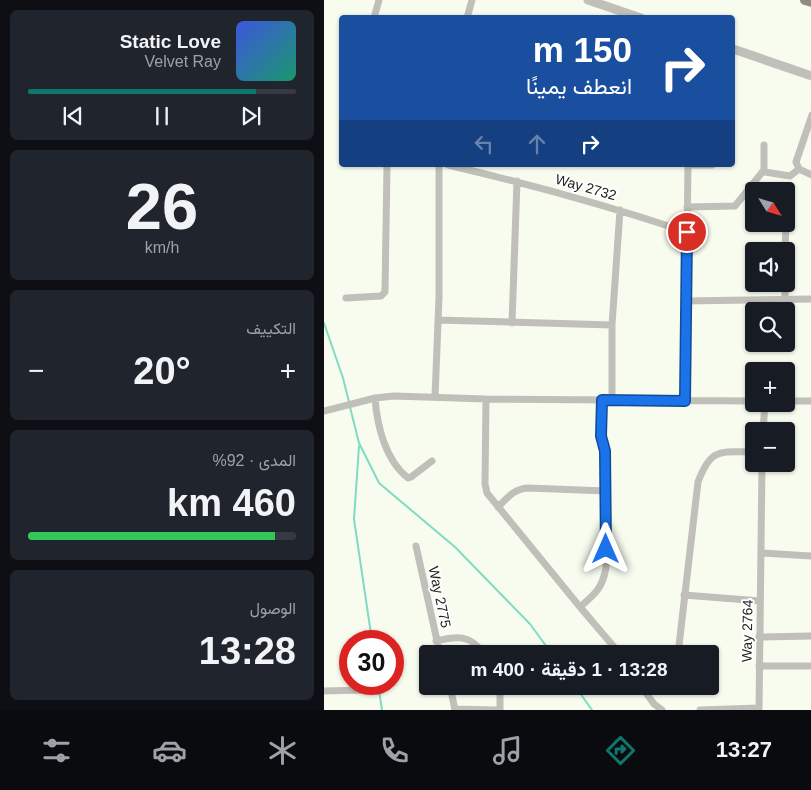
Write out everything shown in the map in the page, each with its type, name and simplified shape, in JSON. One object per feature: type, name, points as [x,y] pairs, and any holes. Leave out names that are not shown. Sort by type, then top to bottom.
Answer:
[{"type":"street","points":[[375,15],[379,0]]},
{"type":"street","points":[[468,15],[472,0]]},
{"type":"street","points":[[588,0],[632,15]]},
{"type":"street","points":[[735,50],[811,76]]},
{"type":"street","points":[[811,115],[796,162],[799,169],[811,175]]},
{"type":"street","points":[[687,207],[735,206],[764,170],[764,145]]},
{"type":"street","points":[[346,298],[380,296],[385,292],[386,167]]},
{"type":"street","points":[[435,397],[439,297],[439,167]]},
{"type":"street","name":"Way 2732","points":[[457,167],[517,181],[620,210],[687,232]]},
{"type":"street","points":[[685,401],[688,167]]},
{"type":"street","points":[[764,170],[787,177],[799,169]]},
{"type":"street","points":[[512,323],[517,181]]},
{"type":"street","points":[[612,400],[612,325],[620,210]]},
{"type":"street","points":[[785,292],[785,299]]},
{"type":"street","points":[[685,301],[811,299]]},
{"type":"street","points":[[438,320],[612,325]]},
{"type":"street","points":[[324,411],[375,398],[745,401]]},
{"type":"street","points":[[375,398],[377,417],[386,445],[394,461],[405,475],[408,478],[411,477],[432,461]]},
{"type":"street","points":[[486,399],[485,484],[487,492],[612,645]]},
{"type":"street","points":[[580,607],[599,590],[606,568],[605,451],[601,436],[602,400]]},
{"type":"street","points":[[795,401],[811,401]]},
{"type":"street","points":[[679,645],[698,482],[711,457],[720,452],[745,452]]},
{"type":"street","name":"Way 2764","points":[[759,709],[762,472]]},
{"type":"street","points":[[498,507],[519,489],[606,492]]},
{"type":"street","name":"Way 2775","points":[[416,546],[437,645]]},
{"type":"street","points":[[761,553],[811,556]]},
{"type":"street","points":[[684,595],[760,601]]},
{"type":"street","points":[[759,637],[811,636]]},
{"type":"street","points":[[436,641],[462,637],[475,645]]},
{"type":"street","points":[[759,666],[811,666]]},
{"type":"street","points":[[324,692],[339,691]]},
{"type":"street","points":[[452,695],[455,710],[499,710],[500,695]]},
{"type":"street","points":[[649,695],[654,704],[662,710]]},
{"type":"street","points":[[700,710],[759,709]]},
{"type":"waterway","points":[[324,323],[343,378],[349,402]]},
{"type":"waterway","points":[[350,407],[359,443],[379,483],[455,547],[530,624],[545,645]]},
{"type":"waterway","points":[[359,446],[354,519],[370,630]]},
{"type":"waterway","points":[[380,695],[382,710]]},
{"type":"waterway","points":[[581,695],[592,710]]},
{"type":"route","points":[[606,549],[605,451],[601,441],[602,400],[685,401],[687,232]]}]
